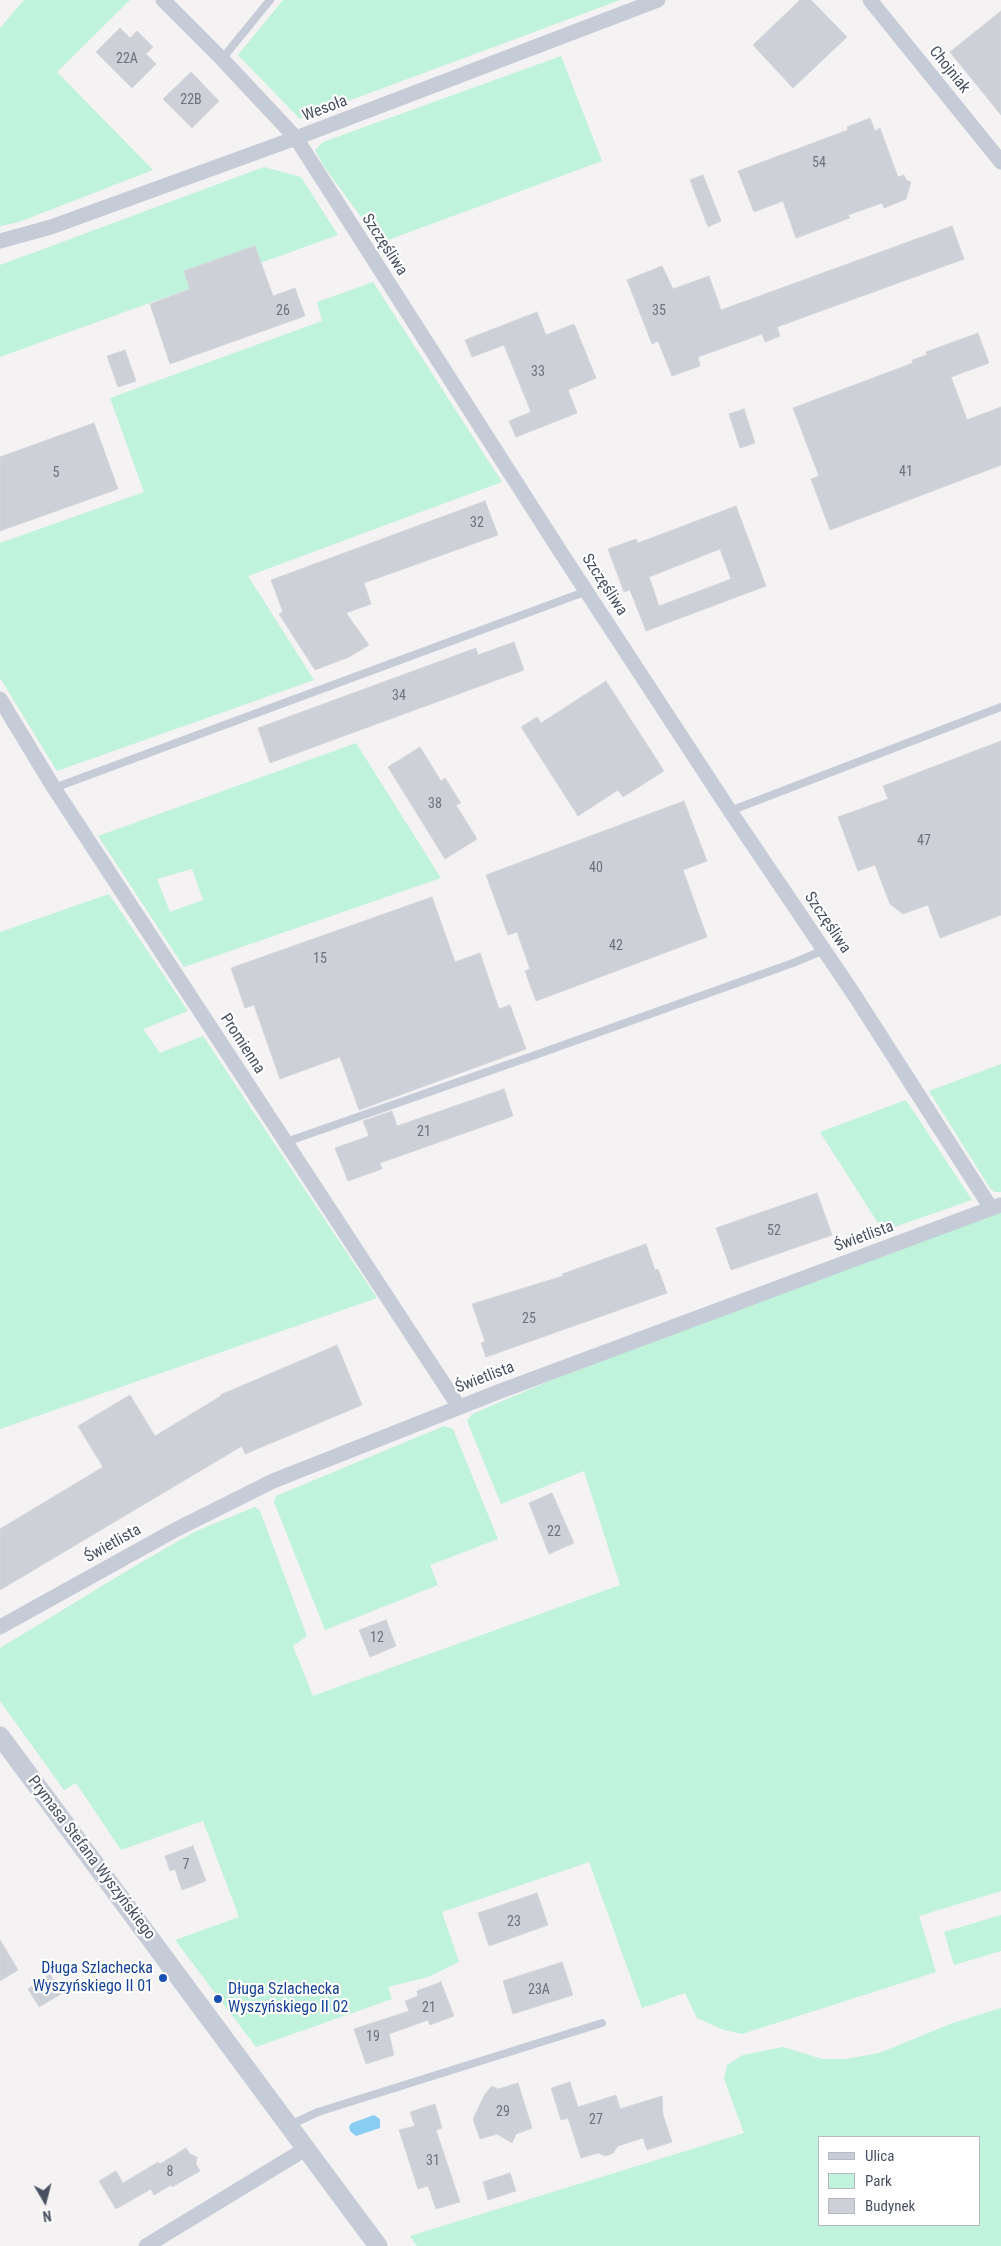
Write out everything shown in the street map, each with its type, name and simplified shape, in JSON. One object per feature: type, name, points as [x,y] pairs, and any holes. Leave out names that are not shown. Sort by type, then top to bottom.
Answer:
[{"type":"street","name":"Szczęśliwa","points":[[163,0],[222,59],[296,138],[730,811],[996,1206]]},
{"type":"street","name":"Wesoła","points":[[0,241],[51,227],[296,138],[658,0]]},
{"type":"street","name":"Chojniak","points":[[870,0],[1001,162]]},
{"type":"street","name":"Promienna","points":[[0,699],[54,788],[459,1407]]},
{"type":"street","name":"Świetlista","points":[[0,1627],[175,1530],[273,1481],[459,1407],[996,1206]]},
{"type":"street","name":"Prymasa Stefana Wyszyńskiego","points":[[0,1736],[378,2246]]},
{"type":"street","points":[[146,2246],[306,2148]]},
{"type":"lane","points":[[222,59],[270,0]]},
{"type":"lane","points":[[54,788],[587,591]]},
{"type":"lane","points":[[730,811],[1001,707]]},
{"type":"lane","points":[[286,1142],[551,1050],[793,963],[824,950]]},
{"type":"lane","points":[[290,2125],[318,2112],[602,2023]]},
{"type":"green space","points":[[24,0],[130,0],[57,72],[153,170],[19,222],[0,226],[0,28]]},
{"type":"green space","points":[[283,0],[620,0],[300,119],[238,55]]},
{"type":"green space","points":[[561,56],[602,161],[380,243],[323,165],[315,150],[323,142]]},
{"type":"green space","points":[[264,167],[301,177],[338,235],[0,357],[0,265]]},
{"type":"green space","points":[[373,282],[502,482],[248,576],[314,680],[57,771],[0,678],[0,543],[144,492],[110,398],[322,321],[317,302]]},
{"type":"green space","points":[[356,743],[441,878],[184,967],[98,836]],"holes":[[[192,869],[203,900],[170,912],[157,879]]]},
{"type":"green space","points":[[109,894],[188,1011],[143,1029],[160,1053],[203,1036],[377,1298],[0,1429],[0,932]]},
{"type":"green space","points":[[1001,1064],[1001,1192],[994,1192],[929,1091]]},
{"type":"green space","points":[[906,1100],[972,1200],[883,1231],[820,1132]]},
{"type":"green space","points":[[1001,1212],[1001,1891],[919,1916],[936,1972],[742,2034],[724,2030],[697,2018],[685,1993],[642,2008],[589,1862],[442,1912],[459,1962],[428,1977],[388,1987],[392,1999],[256,2047],[175,1940],[239,1917],[203,1821],[121,1850],[76,1783],[64,1790],[0,1701],[0,1648],[196,1531],[255,1507],[260,1511],[307,1636],[293,1646],[313,1696],[620,1585],[584,1471],[501,1504],[467,1421],[472,1414],[554,1379]]},
{"type":"green space","points":[[444,1426],[453,1429],[498,1539],[430,1565],[438,1585],[325,1630],[274,1502],[276,1496]]},
{"type":"green space","points":[[1001,1915],[1001,1951],[954,1965],[944,1932]]},
{"type":"green space","points":[[1001,2008],[1001,2246],[417,2246],[410,2236],[744,2133],[724,2079],[727,2065],[743,2055],[783,2047],[822,2059],[846,2059],[879,2053],[953,2023]]},
{"type":"water","points":[[374,2115],[380,2119],[380,2128],[356,2136],[350,2131],[349,2126],[352,2123]]},
{"type":"building","points":[[800,0],[811,0],[847,37],[793,88],[753,45]]},
{"type":"building","points":[[1001,11],[1001,115],[950,52]]},
{"type":"building","points":[[120,28],[130,38],[137,31],[153,47],[146,54],[156,64],[132,88],[96,52]]},
{"type":"building","points":[[191,72],[219,101],[192,128],[163,99]]},
{"type":"building","points":[[870,118],[875,131],[880,128],[898,177],[904,175],[906,180],[911,182],[906,199],[884,208],[882,203],[848,215],[850,218],[796,238],[783,201],[754,212],[738,171],[848,130],[847,127]]},
{"type":"building","points":[[703,175],[721,221],[708,227],[690,180]]},
{"type":"building","points":[[952,226],[964,259],[777,327],[780,336],[765,342],[762,334],[698,357],[700,366],[672,376],[658,341],[652,344],[627,280],[662,266],[673,289],[709,276],[721,310]]},
{"type":"building","points":[[255,246],[273,296],[295,288],[305,316],[170,364],[150,304],[190,289],[184,271]]},
{"type":"building","points":[[537,312],[546,335],[574,324],[596,378],[568,390],[577,413],[516,437],[509,421],[531,412],[504,345],[472,357],[465,340]]},
{"type":"building","points":[[978,333],[989,363],[951,377],[967,420],[1001,407],[1001,465],[830,530],[811,479],[819,476],[793,408],[913,363],[912,360],[927,355],[926,352]]},
{"type":"building","points":[[125,350],[136,381],[118,387],[107,356]]},
{"type":"building","points":[[744,409],[755,443],[740,448],[729,414]]},
{"type":"building","points":[[94,423],[118,489],[0,531],[0,457]]},
{"type":"building","points":[[485,501],[498,535],[364,583],[371,604],[346,613],[369,645],[349,657],[315,670],[279,614],[283,612],[271,580]]},
{"type":"building","points":[[736,506],[766,586],[646,631],[630,590],[624,592],[608,549],[636,539],[638,543]],"holes":[[[720,549],[731,579],[659,606],[649,577]]]},
{"type":"building","points":[[514,642],[524,670],[270,763],[258,728],[476,648],[478,655]]},
{"type":"building","points":[[606,681],[664,771],[623,797],[618,790],[578,816],[521,727],[537,717],[541,723]]},
{"type":"building","points":[[1001,741],[1001,915],[940,938],[928,905],[903,914],[890,904],[875,865],[858,871],[838,817],[888,799],[883,786]]},
{"type":"building","points":[[420,747],[441,781],[445,778],[461,803],[456,805],[477,839],[445,859],[388,767]]},
{"type":"building","points":[[684,801],[707,861],[683,870],[707,937],[536,1001],[525,971],[530,969],[517,932],[508,935],[486,875]]},
{"type":"building","points":[[432,897],[455,962],[480,953],[499,1009],[510,1005],[526,1049],[359,1110],[340,1057],[280,1079],[254,1005],[245,1008],[231,968]]},
{"type":"building","points":[[504,1089],[513,1116],[380,1163],[382,1169],[348,1181],[335,1148],[369,1136],[363,1121],[392,1111],[397,1126]]},
{"type":"building","points":[[817,1193],[832,1235],[731,1270],[716,1228]]},
{"type":"building","points":[[646,1244],[655,1270],[658,1269],[667,1293],[486,1357],[481,1343],[485,1341],[472,1304],[563,1276],[562,1274]]},
{"type":"building","points":[[337,1345],[362,1405],[245,1454],[242,1446],[0,1590],[0,1529],[103,1467],[78,1426],[130,1395],[155,1436],[220,1395]]},
{"type":"building","points":[[552,1493],[574,1543],[549,1554],[529,1503]]},
{"type":"building","points":[[386,1620],[396,1646],[370,1657],[359,1630]]},
{"type":"building","points":[[193,1846],[206,1881],[182,1890],[175,1869],[170,1871],[165,1856]]},
{"type":"building","points":[[537,1893],[548,1925],[489,1946],[478,1913]]},
{"type":"building","points":[[0,1940],[18,1970],[0,1981]]},
{"type":"building","points":[[562,1962],[573,1995],[513,2014],[503,1981]]},
{"type":"building","points":[[50,1974],[61,1994],[39,2007],[28,1989]]},
{"type":"building","points":[[441,1982],[454,2016],[430,2025],[428,2020],[389,2034],[394,2055],[366,2064],[354,2029],[409,2011],[405,2001],[418,1996],[417,1991]]},
{"type":"building","points":[[570,2082],[578,2107],[616,2095],[620,2109],[662,2096],[663,2115],[672,2142],[647,2150],[643,2138],[618,2146],[613,2153],[606,2156],[598,2153],[581,2158],[568,2118],[561,2120],[551,2088]]},
{"type":"building","points":[[518,2083],[532,2128],[516,2134],[512,2143],[497,2134],[480,2139],[473,2119],[485,2094],[492,2086],[498,2089]]},
{"type":"building","points":[[435,2104],[442,2128],[436,2130],[460,2202],[436,2209],[428,2186],[418,2189],[399,2130],[415,2126],[410,2112]]},
{"type":"building","points":[[186,2148],[190,2154],[197,2157],[196,2164],[200,2171],[154,2195],[151,2189],[116,2209],[99,2181],[116,2171],[123,2183]]},
{"type":"building","points":[[510,2173],[516,2191],[488,2200],[483,2182]]},
{"type":"place","name":"Długa Szlachecka Wyszyńskiego II 01","points":[[163,1978]]},
{"type":"place","name":"Długa Szlachecka Wyszyńskiego II 02","points":[[218,1999]]}]
